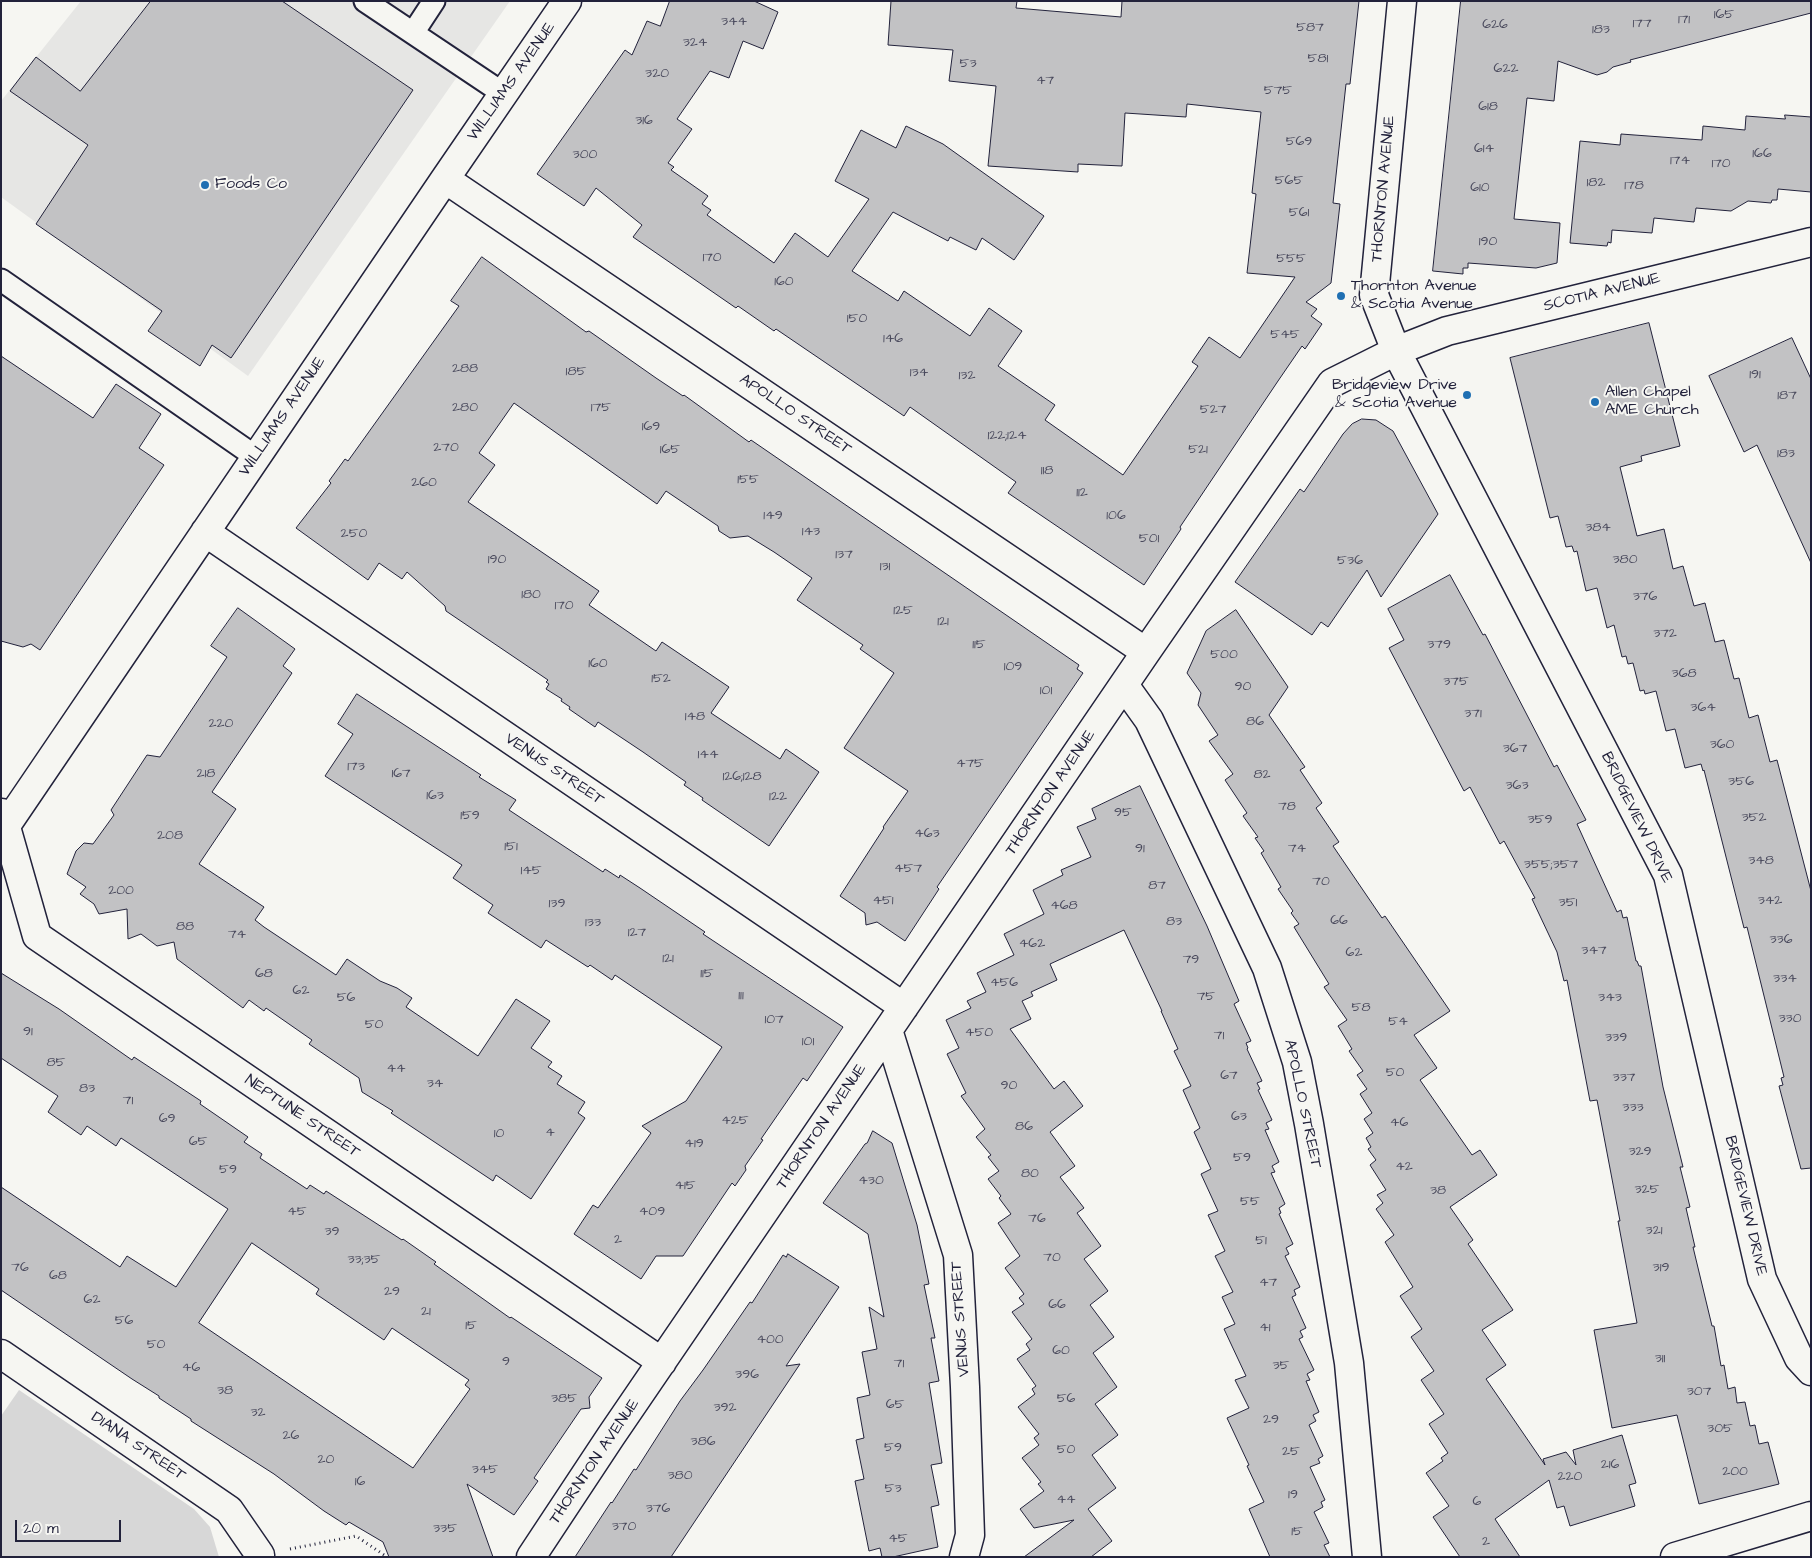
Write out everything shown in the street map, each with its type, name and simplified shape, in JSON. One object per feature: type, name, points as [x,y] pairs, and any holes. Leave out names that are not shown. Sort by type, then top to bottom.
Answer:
[{"type":"street","name":"WILLIAMS AVENUE","points":[[3,823],[205,532],[567,1]]},
{"type":"street","name":"THORNTON AVENUE","points":[[532,1557],[888,1030],[1332,384],[1396,351],[1374,295],[1402,1]]},
{"type":"street","name":"APOLLO STREET","points":[[445,179],[1146,652]]},
{"type":"street","name":"SCOTIA AVENUE","points":[[1396,351],[1447,331],[1809,247]]},
{"type":"street","name":"BRIDGEVIEW DRIVE","points":[[1396,351],[1668,875],[1762,1279],[1799,1358],[1811,1371]]},
{"type":"street","name":"VENUS STREET","points":[[205,532],[904,1007]]},
{"type":"street","name":"APOLLO STREET","points":[[1124,685],[1149,720],[1266,968],[1297,1062],[1349,1363],[1367,1557]]},
{"type":"street","name":"NEPTUNE STREET","points":[[3,823],[37,936],[662,1362]]},
{"type":"street","name":"VENUS STREET","points":[[888,1030],[958,1255],[970,1535],[964,1557]]},
{"type":"street","name":"DIANA STREET","points":[[1,1354],[229,1510],[260,1555]]},
{"type":"street","points":[[1675,1557],[1811,1516]]},
{"type":"lane","points":[[365,1],[504,94]]},
{"type":"lane","points":[[413,33],[434,1]]},
{"type":"lane","points":[[1,280],[256,457]]},
{"type":"path","points":[[260,1555],[356,1536],[387,1557]]},
{"type":"shaded area","name":"Foods Co","points":[[81,1],[510,1],[248,376],[1,197],[1,101]]},
{"type":"shaded area","points":[[19,1390],[194,1509],[210,1527],[219,1557],[1,1557],[1,1416]]},
{"type":"building","name":"Foods Co","points":[[151,1],[282,1],[413,90],[231,358],[212,345],[200,366],[148,331],[162,311],[36,224],[88,145],[10,91],[36,57],[80,91]]},
{"type":"building","points":[[670,1],[754,1],[778,12],[763,49],[743,41],[729,78],[710,71],[677,119],[692,129],[668,163],[674,167],[671,170],[708,196],[702,204],[711,210],[707,215],[774,263],[795,233],[828,257],[869,199],[835,181],[861,130],[896,148],[906,126],[943,144],[1044,216],[1014,260],[982,238],[976,250],[950,237],[948,241],[893,212],[852,271],[898,301],[904,291],[970,336],[989,308],[1022,331],[998,366],[1055,405],[1045,420],[1123,475],[1198,366],[1192,362],[1209,337],[1240,358],[1295,277],[1247,273],[1256,194],[1252,193],[1261,112],[1187,104],[1186,117],[1125,113],[1122,166],[1078,164],[1078,172],[988,166],[996,86],[949,81],[953,50],[888,45],[891,1],[1017,1],[1016,8],[1121,17],[1122,1],[1359,1],[1350,84],[1346,84],[1333,203],[1340,204],[1331,283],[1306,302],[1317,309],[1311,316],[1322,324],[1305,349],[1302,346],[1278,381],[1180,527],[1181,529],[1144,585],[1008,493],[1016,482],[910,407],[904,416],[776,329],[774,331],[738,306],[736,308],[633,237],[642,225],[596,188],[584,206],[537,174],[625,50],[632,55],[647,21],[660,26]]},
{"type":"building","points":[[1461,1],[1811,1],[1811,13],[1630,60],[1631,62],[1613,67],[1607,72],[1597,75],[1558,61],[1554,101],[1527,98],[1514,219],[1560,223],[1557,263],[1536,268],[1468,263],[1468,268],[1463,268],[1463,274],[1433,271]]},
{"type":"building","points":[[1785,115],[1811,117],[1811,192],[1778,189],[1777,200],[1772,200],[1771,203],[1748,201],[1731,211],[1696,208],[1694,222],[1654,218],[1652,233],[1612,230],[1611,243],[1608,242],[1607,246],[1570,243],[1580,141],[1620,145],[1621,134],[1702,140],[1703,126],[1745,130],[1746,116],[1785,119]]},
{"type":"building","points":[[482,257],[586,332],[589,331],[656,378],[684,395],[749,442],[751,440],[1079,665],[1077,669],[1083,673],[937,887],[939,889],[905,941],[877,922],[866,925],[865,913],[840,896],[908,791],[844,748],[894,673],[860,649],[863,645],[797,600],[812,578],[774,552],[748,536],[730,538],[719,531],[718,526],[666,491],[657,504],[514,403],[479,453],[495,465],[468,502],[599,591],[589,605],[656,651],[662,642],[729,687],[711,713],[780,759],[786,749],[819,772],[769,846],[702,800],[703,798],[684,785],[686,782],[643,752],[598,722],[595,727],[569,709],[570,707],[561,701],[562,699],[546,689],[549,684],[546,682],[548,680],[446,611],[445,606],[407,572],[402,579],[379,563],[368,580],[296,528],[331,483],[329,481],[345,459],[348,461],[459,306],[451,301]]},
{"type":"building","points":[[1649,323],[1680,446],[1641,456],[1642,461],[1620,467],[1637,536],[1664,529],[1673,569],[1683,566],[1694,606],[1705,603],[1715,642],[1724,640],[1734,679],[1739,678],[1749,718],[1758,715],[1770,762],[1777,760],[1811,891],[1811,1168],[1801,1169],[1779,1086],[1783,1085],[1781,1078],[1784,1077],[1747,927],[1744,928],[1704,770],[1701,764],[1685,768],[1675,729],[1666,731],[1656,691],[1645,694],[1644,690],[1640,691],[1633,663],[1628,664],[1626,656],[1622,657],[1614,625],[1607,628],[1597,588],[1586,591],[1577,551],[1574,552],[1572,546],[1566,547],[1558,516],[1550,518],[1510,358]]},
{"type":"building","points":[[1792,338],[1811,379],[1811,563],[1757,445],[1744,452],[1709,376]]},
{"type":"building","points":[[1,356],[93,418],[116,384],[161,414],[139,448],[164,465],[40,650],[31,644],[23,647],[1,641]]},
{"type":"building","points":[[1362,419],[1376,420],[1393,431],[1438,514],[1381,597],[1367,570],[1328,627],[1321,622],[1312,635],[1235,582],[1300,489],[1304,492],[1343,434],[1352,424]]},
{"type":"building","points":[[1450,575],[1483,635],[1485,634],[1554,767],[1557,765],[1586,820],[1577,824],[1617,912],[1621,910],[1623,918],[1627,917],[1636,961],[1641,966],[1663,1087],[1683,1167],[1680,1167],[1690,1207],[1686,1208],[1695,1247],[1693,1247],[1712,1326],[1714,1326],[1721,1366],[1724,1365],[1728,1389],[1735,1387],[1737,1403],[1745,1402],[1750,1426],[1755,1425],[1759,1444],[1768,1442],[1779,1484],[1699,1504],[1677,1415],[1612,1428],[1594,1330],[1637,1323],[1597,1100],[1590,1101],[1567,980],[1564,981],[1557,952],[1532,899],[1535,898],[1504,841],[1500,844],[1470,787],[1464,791],[1389,648],[1404,640],[1388,609]]},
{"type":"building","points":[[238,608],[295,649],[283,666],[292,673],[212,792],[236,809],[199,864],[264,907],[255,920],[264,927],[336,975],[347,959],[380,981],[397,988],[412,998],[406,1007],[478,1056],[516,999],[550,1021],[531,1048],[552,1062],[548,1067],[562,1076],[557,1084],[585,1102],[578,1113],[585,1118],[531,1199],[496,1175],[493,1181],[391,1113],[393,1111],[362,1092],[359,1078],[309,1044],[312,1040],[266,1008],[264,1011],[249,1000],[243,1008],[177,959],[174,942],[157,946],[141,934],[128,939],[127,909],[99,914],[94,904],[80,894],[86,887],[67,874],[76,851],[84,843],[93,844],[114,815],[111,810],[147,755],[160,757],[227,657],[211,646]]},
{"type":"building","points":[[1236,610],[1288,687],[1269,715],[1305,767],[1300,770],[1322,803],[1316,808],[1339,842],[1333,846],[1382,918],[1385,916],[1450,1011],[1414,1035],[1437,1068],[1420,1080],[1472,1155],[1480,1150],[1497,1175],[1450,1207],[1473,1240],[1468,1244],[1513,1310],[1482,1330],[1506,1365],[1486,1379],[1545,1465],[1543,1459],[1566,1452],[1576,1465],[1573,1450],[1622,1435],[1636,1483],[1629,1485],[1635,1506],[1570,1526],[1564,1506],[1557,1508],[1549,1480],[1495,1519],[1520,1557],[1460,1557],[1433,1517],[1449,1506],[1426,1473],[1443,1461],[1441,1458],[1448,1453],[1429,1424],[1444,1414],[1421,1380],[1434,1371],[1411,1337],[1422,1329],[1400,1296],[1413,1287],[1385,1242],[1394,1235],[1376,1209],[1383,1203],[1377,1195],[1386,1190],[1370,1165],[1376,1160],[1368,1149],[1371,1147],[1366,1138],[1373,1133],[1364,1119],[1372,1113],[1360,1094],[1367,1089],[1357,1075],[1363,1071],[1349,1051],[1352,1049],[1338,1026],[1347,1020],[1324,987],[1329,984],[1294,927],[1299,924],[1291,913],[1293,911],[1278,889],[1281,887],[1261,853],[1264,851],[1255,838],[1258,837],[1243,816],[1247,813],[1225,780],[1233,774],[1209,741],[1218,735],[1198,705],[1201,693],[1187,673],[1206,631]]},
{"type":"building","points":[[357,694],[516,800],[509,810],[603,872],[605,869],[619,878],[620,875],[705,932],[703,934],[843,1027],[807,1081],[803,1078],[761,1139],[763,1140],[745,1166],[746,1170],[735,1186],[732,1183],[683,1256],[656,1256],[641,1279],[574,1234],[593,1205],[598,1208],[651,1133],[642,1126],[686,1101],[722,1047],[615,975],[612,980],[546,940],[541,948],[488,913],[493,905],[453,878],[462,865],[325,776],[353,734],[338,724]]},
{"type":"building","points":[[1140,786],[1207,926],[1239,1001],[1234,1004],[1251,1041],[1246,1043],[1247,1049],[1262,1081],[1257,1083],[1260,1089],[1258,1090],[1272,1120],[1266,1123],[1269,1129],[1265,1130],[1279,1162],[1272,1166],[1275,1172],[1271,1173],[1285,1204],[1279,1208],[1281,1213],[1279,1214],[1293,1244],[1286,1248],[1289,1254],[1285,1256],[1300,1287],[1294,1290],[1296,1295],[1292,1297],[1306,1328],[1300,1331],[1303,1337],[1299,1339],[1314,1370],[1307,1374],[1310,1380],[1306,1381],[1319,1412],[1313,1415],[1316,1421],[1309,1425],[1323,1456],[1318,1459],[1320,1463],[1310,1467],[1325,1500],[1321,1502],[1323,1507],[1314,1512],[1329,1543],[1324,1545],[1330,1557],[1270,1557],[1249,1509],[1264,1502],[1227,1418],[1249,1408],[1235,1380],[1246,1376],[1224,1329],[1235,1324],[1222,1297],[1233,1292],[1215,1256],[1225,1251],[1208,1215],[1218,1211],[1201,1174],[1211,1169],[1194,1132],[1200,1128],[1183,1090],[1191,1086],[1174,1051],[1178,1049],[1124,930],[1050,964],[1057,980],[1031,992],[1033,996],[1022,1001],[1031,1019],[1010,1029],[1054,1089],[1064,1081],[1083,1106],[1050,1132],[1075,1166],[1060,1177],[1084,1208],[1077,1213],[1101,1246],[1084,1259],[1108,1291],[1090,1305],[1114,1337],[1093,1353],[1117,1387],[1095,1404],[1118,1435],[1092,1455],[1116,1488],[1088,1509],[1112,1541],[1091,1557],[1024,1557],[1074,1520],[1034,1528],[1020,1509],[1044,1491],[1038,1484],[1041,1482],[1022,1458],[1039,1445],[1034,1438],[1039,1434],[1018,1407],[1035,1394],[1032,1389],[1036,1386],[1017,1359],[1030,1350],[1026,1344],[1032,1339],[1012,1312],[1024,1304],[1019,1298],[1024,1294],[1005,1268],[1020,1256],[998,1223],[1011,1214],[999,1198],[1001,1196],[988,1179],[999,1171],[988,1157],[991,1155],[976,1137],[985,1129],[961,1096],[966,1093],[947,1054],[959,1048],[946,1020],[971,1008],[967,1001],[986,992],[977,973],[1014,955],[1004,934],[1044,914],[1033,890],[1063,875],[1061,870],[1091,857],[1077,827],[1096,819],[1092,809]]},
{"type":"building","points":[[1,973],[59,1009],[132,1060],[134,1057],[201,1101],[200,1104],[248,1137],[244,1142],[262,1154],[260,1158],[307,1189],[310,1185],[324,1194],[326,1191],[403,1239],[436,1262],[434,1264],[510,1318],[602,1378],[589,1397],[590,1408],[581,1409],[534,1478],[538,1481],[514,1515],[467,1484],[493,1557],[389,1557],[383,1542],[349,1522],[346,1525],[324,1511],[274,1474],[191,1421],[191,1419],[159,1398],[159,1396],[1,1290],[1,1187],[120,1267],[127,1256],[176,1287],[228,1209],[121,1138],[116,1146],[87,1126],[81,1135],[48,1112],[58,1096],[1,1058]],"holes":[[[252,1243],[319,1289],[316,1294],[384,1340],[392,1328],[469,1380],[465,1385],[470,1389],[413,1468],[199,1323]]]},
{"type":"building","points":[[873,1131],[892,1143],[917,1225],[929,1284],[924,1285],[935,1338],[931,1338],[939,1381],[929,1383],[942,1463],[931,1465],[939,1505],[931,1507],[938,1547],[893,1557],[882,1557],[880,1548],[869,1551],[855,1481],[864,1479],[856,1440],[864,1438],[857,1398],[870,1395],[862,1352],[877,1349],[869,1307],[884,1317],[868,1234],[823,1203],[867,1143]]},
{"type":"building","points":[[788,1254],[839,1287],[786,1366],[800,1364],[671,1557],[575,1557],[634,1469],[636,1470],[680,1401],[750,1302],[752,1303],[783,1255],[786,1257]]},
{"type":"place","name":"Foods Co","points":[[205,185]]},
{"type":"place","name":"Thornton Avenue & Scotia Avenue","points":[[1341,296]]},
{"type":"place","name":"Bridgeview Drive & Scotia Avenue","points":[[1467,395]]},
{"type":"place","name":"Allen Chapel AME Church","points":[[1595,402]]}]
